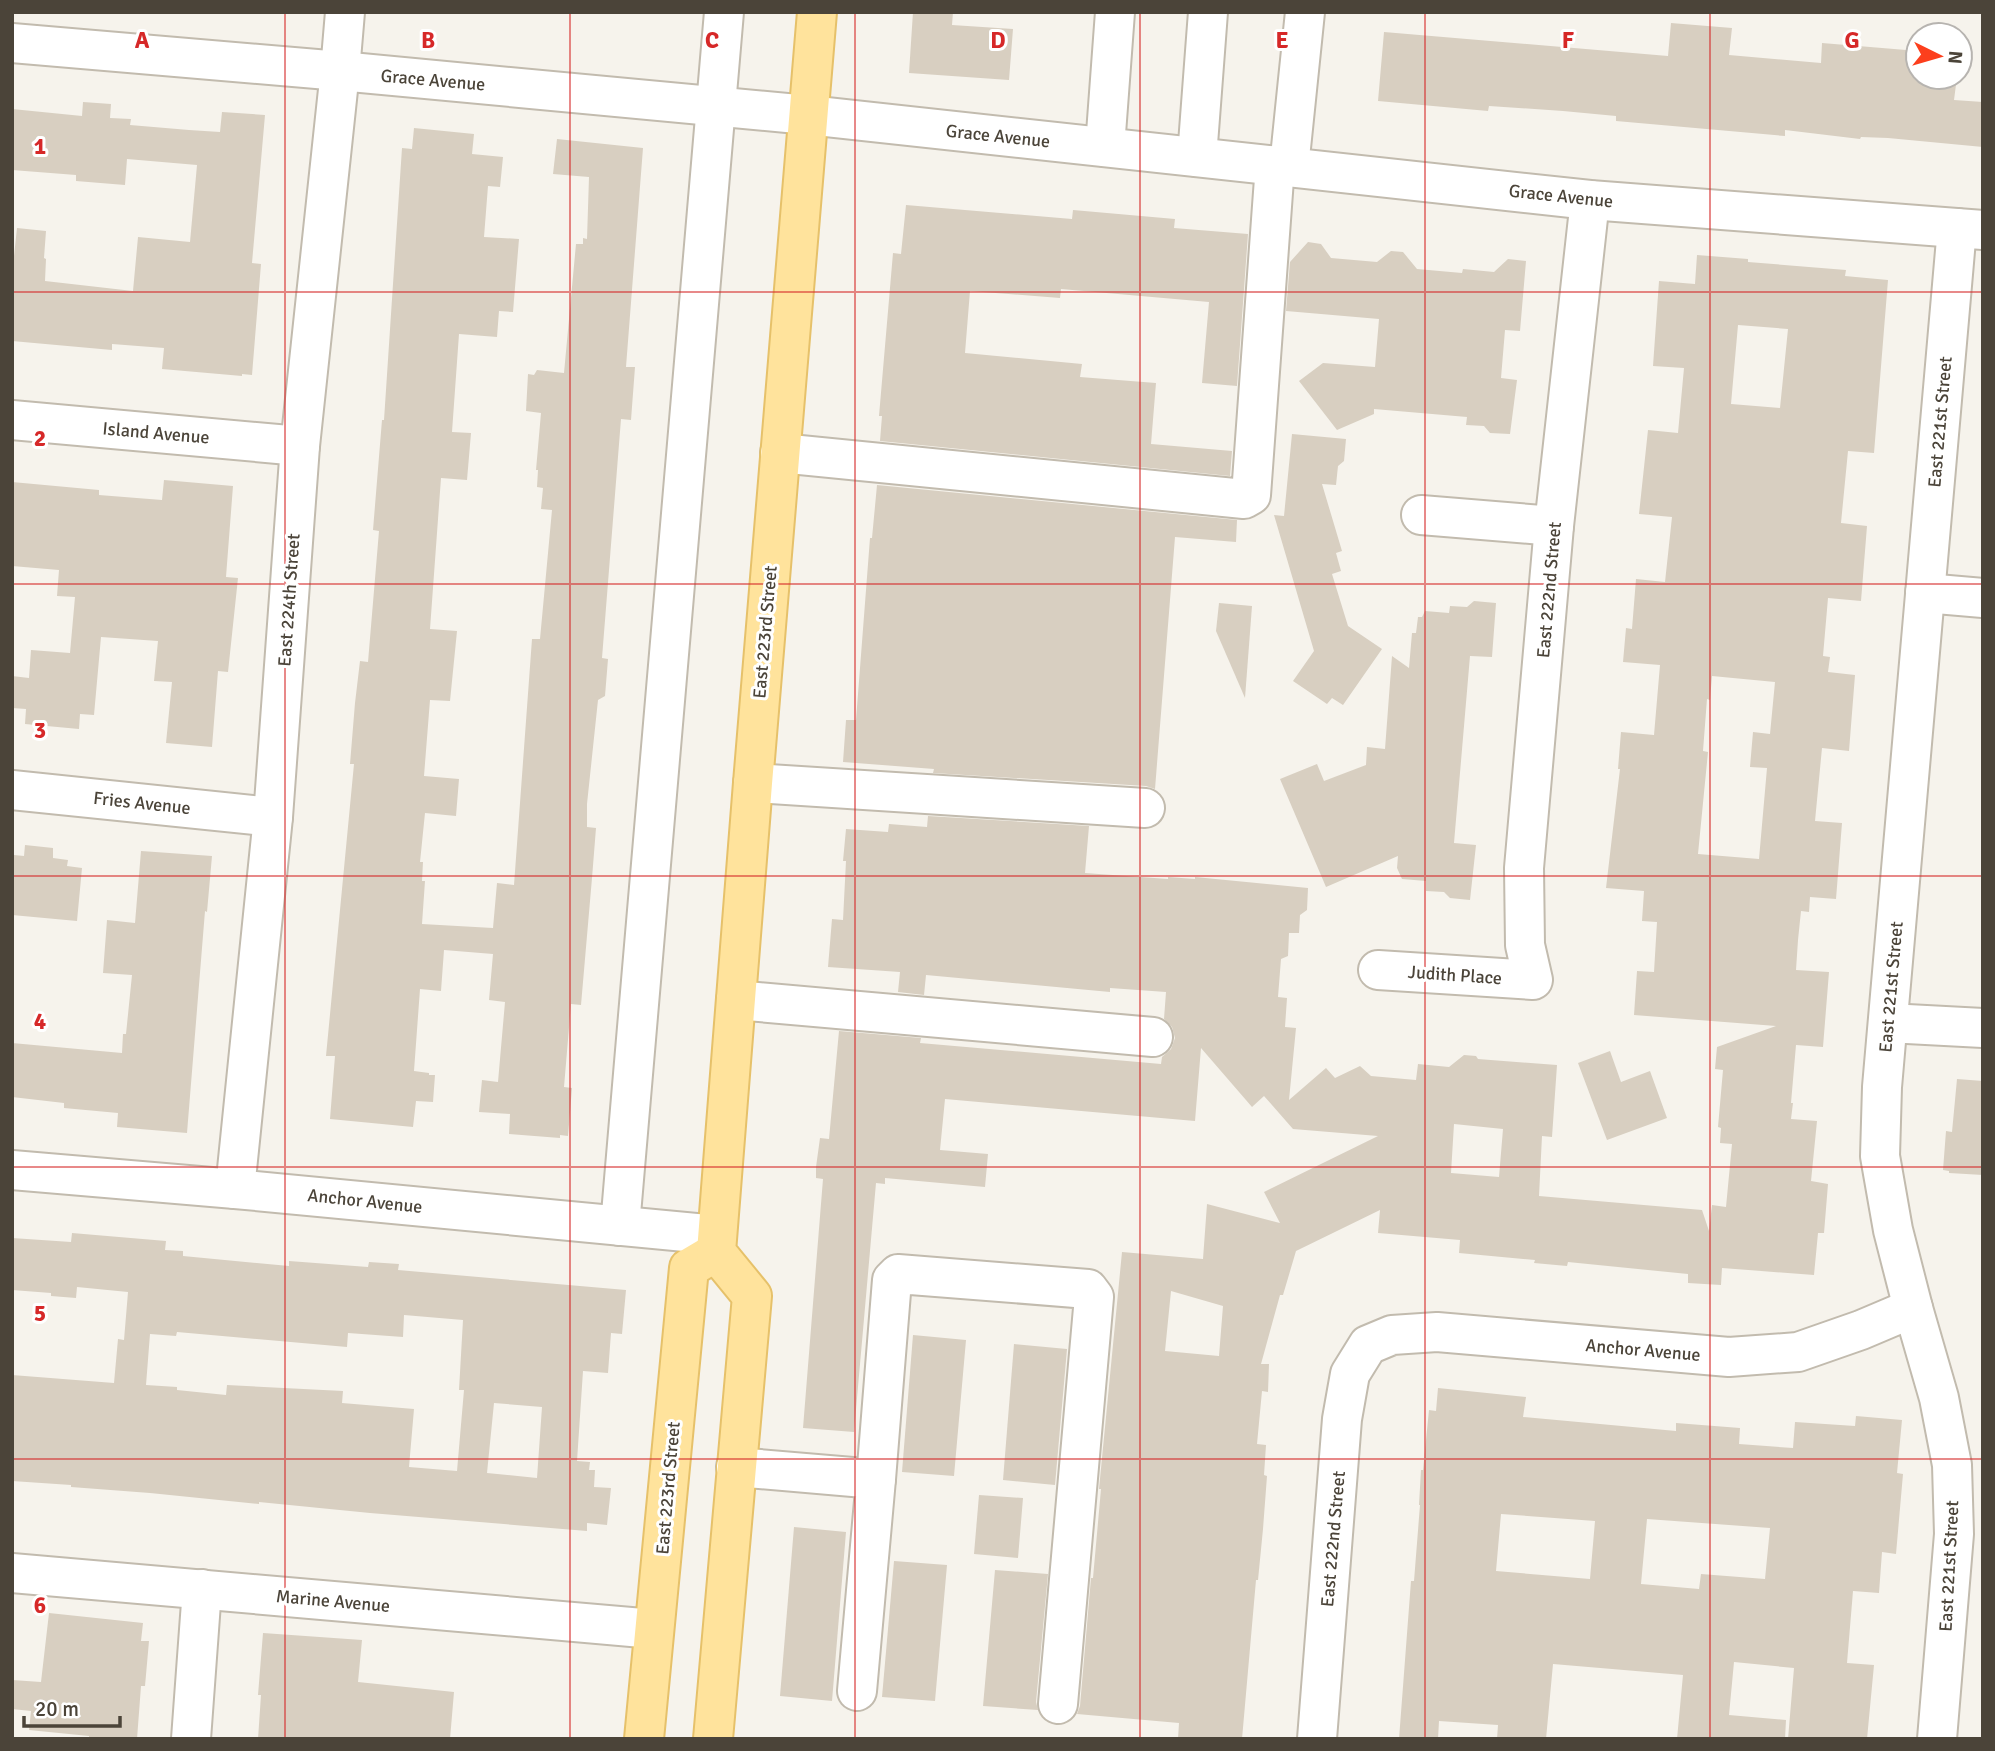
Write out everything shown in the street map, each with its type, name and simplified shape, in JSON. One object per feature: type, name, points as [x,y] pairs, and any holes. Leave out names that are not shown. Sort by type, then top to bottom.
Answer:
[{"type":"main road","name":"East 223rd Street","points":[[644,1739],[689,1268],[717,1244],[752,783],[817,12]]},
{"type":"main road","points":[[713,1739],[752,1296],[717,1244]]},
{"type":"street","name":"East 224th Street","points":[[235,1189],[273,817],[300,446],[345,12]]},
{"type":"street","points":[[620,1226],[724,12]]},
{"type":"street","points":[[1105,147],[1115,12]]},
{"type":"street","points":[[1197,157],[1208,12]]},
{"type":"street","points":[[780,453],[1244,499],[1251,495],[1282,166],[1305,12]]},
{"type":"street","name":"Grace Avenue","points":[[12,43],[808,115],[1590,200],[1970,229]]},
{"type":"street","name":"East 222nd Street","points":[[1533,980],[1525,945],[1524,868],[1554,526],[1590,200]]},
{"type":"street","name":"East 221st Street","points":[[1937,1739],[1954,1534],[1952,1465],[1939,1398],[1893,1230],[1880,1156],[1882,1087],[1926,593],[1970,229]]},
{"type":"street","name":"Island Avenue","points":[[12,420],[300,446]]},
{"type":"street","points":[[1421,515],[1554,526]]},
{"type":"street","points":[[1926,593],[1983,598]]},
{"type":"street","points":[[752,783],[1145,808]]},
{"type":"street","name":"Fries Avenue","points":[[12,790],[273,817]]},
{"type":"street","name":"Judith Place","points":[[1378,970],[1533,980]]},
{"type":"street","points":[[736,1000],[1153,1037]]},
{"type":"street","points":[[1888,1023],[1983,1028]]},
{"type":"street","name":"Anchor Avenue","points":[[12,1170],[620,1226],[717,1244]]},
{"type":"street","points":[[857,1691],[892,1280],[898,1274],[1088,1289],[1094,1297],[1058,1704]]},
{"type":"street","name":"Anchor Avenue","points":[[1368,1345],[1392,1335],[1437,1332],[1729,1357],[1798,1352],[1913,1308]]},
{"type":"street","name":"East 222nd Street","points":[[1317,1739],[1342,1419],[1350,1374],[1368,1345]]},
{"type":"street","points":[[736,1467],[876,1479]]},
{"type":"street","name":"Marine Avenue","points":[[12,1573],[654,1629]]},
{"type":"street","points":[[191,1739],[202,1590]]},
{"type":"building","points":[[913,12],[953,12],[952,25],[1013,29],[1009,80],[909,73]]},
{"type":"building","points":[[1671,23],[1732,28],[1729,55],[1821,63],[1822,43],[1904,50],[1904,91],[1955,91],[1954,100],[1983,102],[1983,147],[1888,138],[1860,139],[1785,130],[1785,136],[1616,121],[1616,116],[1563,111],[1489,106],[1488,111],[1378,101],[1384,32],[1668,56]]},
{"type":"building","points":[[83,102],[111,104],[110,118],[131,119],[130,125],[189,130],[220,132],[222,112],[265,115],[252,263],[261,264],[252,375],[162,369],[164,348],[112,344],[112,350],[12,341],[12,256],[17,228],[46,231],[45,281],[133,291],[138,237],[190,242],[197,165],[127,159],[125,185],[76,181],[76,175],[12,170],[12,109],[82,116]]},
{"type":"building","points":[[414,128],[474,134],[472,154],[503,157],[500,187],[488,186],[484,237],[519,239],[513,312],[499,311],[497,337],[459,334],[452,432],[471,433],[467,480],[441,478],[430,629],[457,631],[450,701],[430,700],[424,776],[459,779],[456,816],[425,813],[420,862],[423,862],[422,881],[425,881],[422,924],[493,928],[497,883],[514,885],[532,639],[540,639],[552,510],[541,509],[543,488],[537,487],[541,413],[526,411],[528,374],[534,375],[537,370],[564,373],[576,244],[583,244],[583,238],[587,239],[589,177],[553,174],[557,139],[643,148],[626,367],[635,367],[631,420],[621,419],[602,658],[608,659],[605,696],[598,700],[587,804],[587,827],[596,828],[592,878],[581,1005],[571,1004],[564,1087],[572,1088],[568,1136],[560,1135],[560,1138],[509,1134],[510,1114],[479,1112],[482,1080],[498,1082],[505,1002],[489,1000],[493,954],[444,950],[441,991],[420,989],[414,1071],[435,1075],[433,1102],[416,1101],[413,1127],[330,1119],[335,1056],[326,1056],[354,764],[350,764],[355,703],[360,661],[368,662],[379,531],[373,530],[384,420],[402,148],[412,149]]},
{"type":"building","points":[[906,205],[1072,219],[1073,210],[1175,219],[1174,228],[1248,234],[1237,386],[1202,383],[1209,302],[1061,289],[1060,298],[970,291],[965,353],[1082,364],[1080,377],[1156,383],[1151,444],[1232,451],[1230,476],[880,441],[882,416],[879,416],[893,253],[901,254]]},
{"type":"building","points":[[1308,242],[1321,244],[1331,258],[1377,262],[1391,251],[1403,252],[1417,269],[1462,273],[1463,269],[1494,272],[1508,259],[1526,261],[1520,331],[1505,330],[1501,378],[1517,380],[1510,434],[1490,433],[1484,426],[1466,425],[1467,417],[1374,409],[1374,414],[1337,430],[1299,381],[1323,363],[1375,367],[1379,319],[1286,311],[1290,262]]},
{"type":"building","points":[[1697,255],[1846,270],[1845,276],[1888,280],[1874,453],[1848,451],[1841,523],[1867,526],[1861,601],[1828,598],[1823,656],[1830,657],[1828,672],[1855,675],[1849,751],[1822,748],[1815,821],[1842,823],[1836,899],[1810,897],[1809,912],[1801,911],[1798,940],[1796,970],[1829,972],[1823,1047],[1796,1045],[1791,1103],[1791,1119],[1817,1121],[1811,1181],[1828,1184],[1824,1233],[1818,1233],[1814,1275],[1722,1268],[1721,1285],[1688,1283],[1688,1274],[1568,1262],[1567,1266],[1534,1263],[1535,1260],[1459,1253],[1460,1240],[1378,1233],[1380,1210],[1296,1251],[1283,1295],[1280,1295],[1261,1364],[1269,1364],[1268,1392],[1262,1391],[1257,1444],[1266,1445],[1264,1475],[1267,1476],[1242,1739],[1178,1739],[1179,1723],[1077,1714],[1093,1578],[1122,1252],[1203,1259],[1207,1204],[1280,1223],[1264,1192],[1378,1136],[1293,1129],[1264,1096],[1252,1107],[1201,1048],[1195,1121],[945,1099],[940,1150],[988,1154],[985,1187],[885,1178],[885,1184],[876,1183],[854,1432],[803,1428],[823,1179],[816,1178],[816,1167],[820,1138],[829,1139],[839,1031],[921,1038],[920,1043],[1161,1064],[1162,1057],[1171,1049],[1175,1038],[1172,1027],[1164,1019],[1166,992],[1110,988],[1110,992],[926,975],[924,995],[898,992],[900,972],[828,967],[832,919],[843,920],[846,829],[888,832],[889,824],[927,827],[928,816],[1089,826],[1085,873],[1168,879],[1195,877],[1308,888],[1307,910],[1300,915],[1299,933],[1289,933],[1288,956],[1281,959],[1278,997],[1287,998],[1285,1027],[1296,1028],[1289,1100],[1326,1068],[1335,1078],[1360,1066],[1371,1076],[1416,1080],[1418,1064],[1449,1067],[1464,1055],[1476,1056],[1478,1059],[1557,1065],[1552,1137],[1542,1136],[1539,1196],[1702,1210],[1709,1231],[1712,1205],[1726,1207],[1732,1144],[1720,1143],[1721,1128],[1718,1127],[1723,1070],[1715,1069],[1717,1047],[1776,1026],[1634,1015],[1637,971],[1654,972],[1657,922],[1642,921],[1644,891],[1606,888],[1620,769],[1621,732],[1654,735],[1660,665],[1623,662],[1626,628],[1632,629],[1636,579],[1665,582],[1672,517],[1639,514],[1648,430],[1678,433],[1684,368],[1653,366],[1659,281],[1695,284]],"holes":[[[1738,325],[1788,329],[1780,408],[1731,404]],[[1712,676],[1775,682],[1770,734],[1753,732],[1750,767],[1767,768],[1759,859],[1698,854],[1708,752],[1703,751],[1707,699],[1710,700]],[[1454,1124],[1503,1129],[1499,1177],[1451,1173]],[[1171,1291],[1223,1306],[1219,1356],[1165,1351]]]},
{"type":"building","points":[[1292,434],[1346,439],[1344,461],[1338,466],[1336,485],[1322,484],[1342,551],[1336,553],[1341,571],[1332,574],[1348,626],[1382,649],[1343,705],[1332,698],[1327,704],[1293,681],[1314,651],[1274,515],[1284,516]]},
{"type":"building","points":[[164,480],[233,486],[226,577],[238,578],[228,672],[218,671],[212,747],[166,743],[172,682],[154,681],[158,641],[101,637],[94,715],[80,714],[79,729],[25,724],[26,709],[12,708],[12,676],[29,678],[31,650],[70,653],[75,597],[57,596],[59,570],[12,566],[12,482],[99,490],[99,495],[162,500]]},
{"type":"building","points":[[877,485],[1237,520],[1236,542],[1175,537],[1155,789],[1146,786],[933,773],[934,769],[843,762],[846,720],[856,720],[870,538]]},
{"type":"building","points":[[1474,601],[1496,603],[1492,657],[1470,656],[1454,843],[1476,845],[1470,900],[1450,898],[1444,892],[1426,891],[1426,881],[1402,879],[1397,868],[1398,856],[1326,887],[1280,779],[1317,764],[1324,781],[1366,765],[1367,747],[1385,749],[1392,656],[1409,668],[1412,633],[1416,633],[1418,617],[1422,617],[1425,611],[1449,613],[1450,606],[1467,607]]},
{"type":"building","points":[[1219,603],[1252,606],[1245,698],[1216,631]]},
{"type":"building","points":[[25,845],[53,848],[53,858],[68,860],[67,866],[82,868],[77,921],[12,915],[14,855],[24,856]]},
{"type":"building","points":[[141,851],[212,856],[187,1133],[117,1127],[118,1113],[64,1108],[64,1103],[12,1097],[12,1043],[122,1053],[132,975],[103,973],[107,920],[135,923]]},
{"type":"building","points":[[1610,1051],[1621,1082],[1650,1071],[1667,1118],[1607,1140],[1578,1063]]},
{"type":"building","points":[[1957,1079],[1983,1081],[1983,1175],[1949,1173],[1943,1170],[1946,1131],[1952,1132]]},
{"type":"building","points":[[72,1233],[166,1241],[165,1250],[183,1251],[183,1256],[289,1266],[289,1261],[368,1267],[369,1262],[399,1264],[398,1270],[626,1290],[622,1334],[611,1333],[608,1373],[583,1371],[577,1461],[590,1462],[589,1470],[595,1470],[594,1487],[611,1488],[607,1525],[587,1523],[587,1531],[12,1481],[12,1375],[114,1383],[118,1339],[124,1340],[128,1292],[77,1287],[76,1298],[12,1290],[12,1238],[71,1242]],"holes":[[[404,1315],[463,1320],[459,1390],[464,1390],[457,1471],[409,1467],[414,1409],[342,1403],[343,1391],[227,1385],[226,1395],[146,1385],[150,1334],[176,1336],[177,1332],[347,1347],[348,1333],[403,1337]],[[494,1403],[542,1407],[537,1478],[487,1473]]]},
{"type":"building","points":[[913,1335],[966,1340],[954,1476],[902,1472]]},
{"type":"building","points":[[1014,1344],[1067,1349],[1055,1485],[1003,1480]]},
{"type":"building","points":[[1438,1388],[1526,1397],[1523,1417],[1676,1431],[1676,1423],[1740,1428],[1739,1444],[1793,1448],[1795,1422],[1855,1426],[1856,1416],[1902,1420],[1897,1473],[1903,1474],[1896,1554],[1882,1552],[1879,1593],[1853,1591],[1847,1663],[1874,1665],[1867,1739],[1788,1739],[1794,1668],[1734,1662],[1729,1715],[1786,1720],[1785,1739],[1677,1739],[1683,1675],[1553,1664],[1546,1739],[1497,1739],[1498,1725],[1439,1721],[1438,1739],[1399,1739],[1421,1470],[1429,1410],[1436,1411]],"holes":[[[1501,1514],[1595,1521],[1590,1579],[1496,1571]],[[1647,1519],[1770,1528],[1765,1579],[1701,1574],[1699,1589],[1641,1584]]]},
{"type":"building","points":[[979,1495],[1023,1498],[1018,1558],[974,1554]]},
{"type":"building","points":[[794,1527],[846,1532],[832,1701],[780,1696]]},
{"type":"building","points":[[894,1561],[947,1565],[935,1701],[882,1697]]},
{"type":"building","points":[[995,1570],[1048,1574],[1036,1702],[1038,1710],[983,1706]]},
{"type":"building","points":[[49,1613],[143,1623],[141,1641],[149,1641],[145,1686],[141,1686],[137,1739],[89,1739],[89,1736],[29,1730],[31,1711],[12,1709],[12,1680],[41,1682]]},
{"type":"building","points":[[263,1633],[362,1640],[358,1682],[454,1692],[450,1739],[258,1739]]}]
